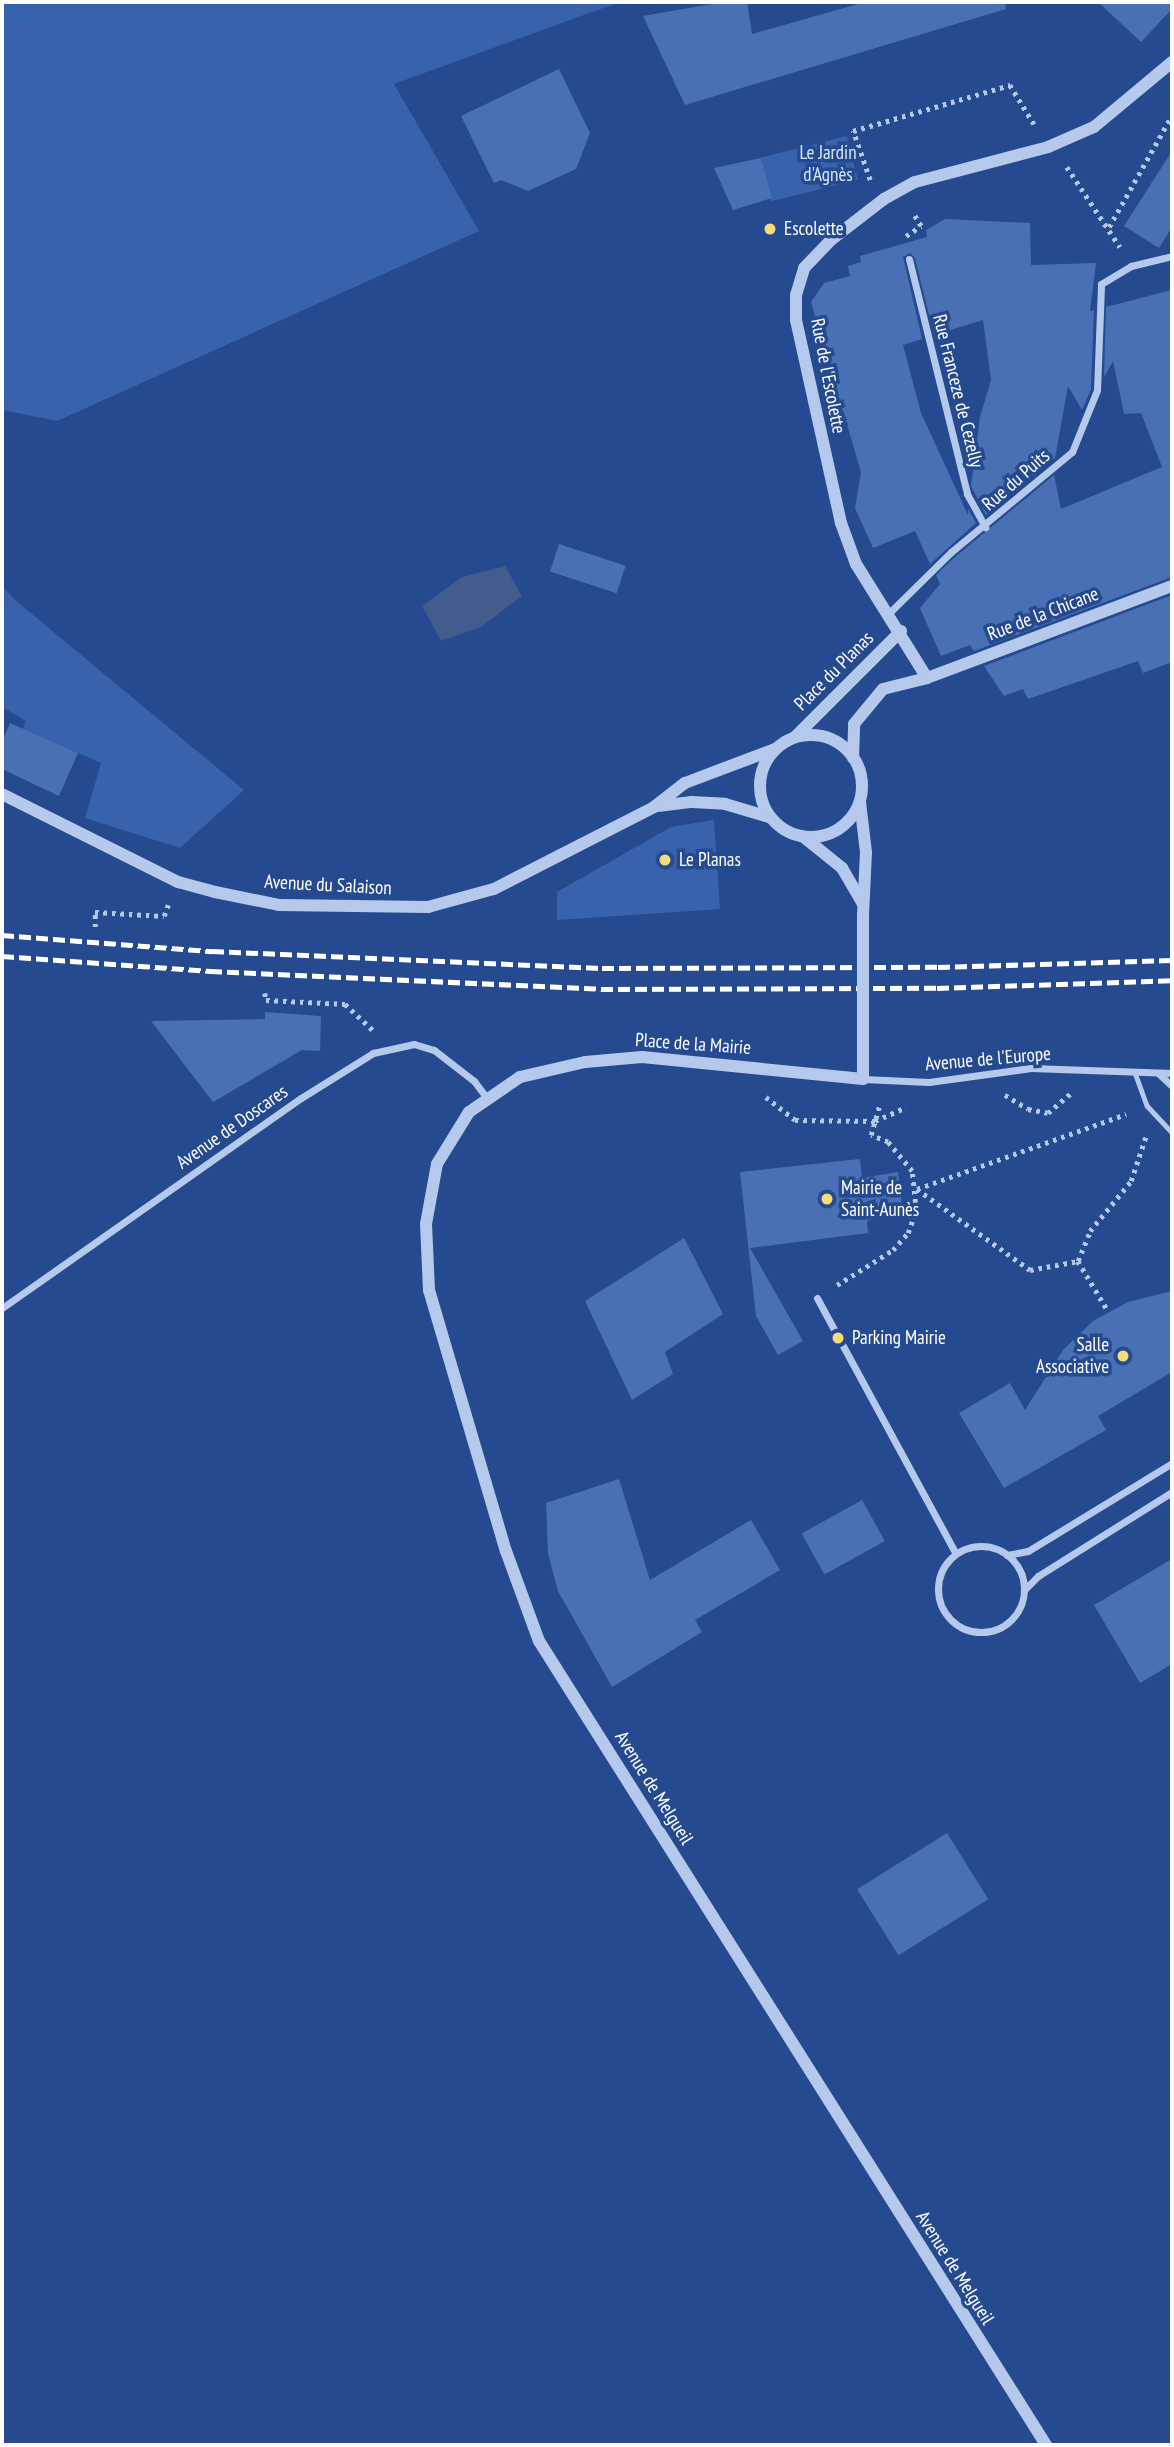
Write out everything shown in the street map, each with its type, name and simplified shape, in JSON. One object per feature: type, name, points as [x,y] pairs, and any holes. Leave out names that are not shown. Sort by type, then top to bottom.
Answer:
[{"type":"street","name":"Rue de l'Escolette","points":[[888,614],[856,564],[824,457],[796,320],[796,295],[804,268],[831,240],[915,183],[1048,147],[1094,127],[1172,62]]},
{"type":"street","name":"Rue du Puits","points":[[888,614],[951,552],[985,527],[1072,453],[1097,390],[1101,284],[1131,266],[1172,256]]},
{"type":"street","name":"Rue Franceze de Cezelly","points":[[909,259],[967,494],[985,527]]},
{"type":"street","name":"Rue de la Chicane","points":[[927,678],[1172,586]]},
{"type":"street","name":"Place du Planas","points":[[888,614],[901,631],[927,678]]},
{"type":"street","name":"Place du Planas","points":[[794,738],[901,631]]},
{"type":"street","points":[[863,1079],[863,910],[866,852],[860,801],[862,779],[853,758],[854,724],[883,689],[927,678]]},
{"type":"street","points":[[853,758],[826,737],[794,738],[775,749],[759,782],[769,817],[785,831],[805,838],[842,868],[863,910]]},
{"type":"street","name":"Avenue du Salaison","points":[[2,794],[178,882],[239,898],[323,908],[428,907],[460,901],[494,889],[654,807],[685,783],[775,749]]},
{"type":"street","points":[[805,838],[839,829],[860,801]]},
{"type":"street","name":"Avenue du Salaison","points":[[654,807],[692,802],[724,804],[769,817]]},
{"type":"street","name":"Avenue de Doscares","points":[[2,1308],[301,1098],[373,1053],[393,1046],[414,1044],[434,1049],[474,1081],[486,1097]]},
{"type":"street","name":"Place de la Mairie","points":[[486,1097],[543,1069],[642,1057],[863,1079]]},
{"type":"street","name":"Avenue de l'Europe","points":[[863,1079],[929,1082],[1031,1068],[1172,1073]]},
{"type":"street","points":[[1158,1073],[1172,1086]]},
{"type":"street","name":"Avenue de Melgueil","points":[[486,1097],[449,1139],[437,1164],[429,1193],[425,1253],[446,1359],[539,1642],[1046,2445]]},
{"type":"street","points":[[817,1298],[956,1554]]},
{"type":"street","points":[[1007,1555],[1028,1550],[1172,1463]]},
{"type":"street","points":[[1024,1590],[1038,1576],[1172,1492]]},
{"type":"street","points":[[982,1546],[1007,1555],[1016,1565],[1024,1590],[1021,1604],[1005,1625],[977,1632],[962,1628],[950,1619],[938,1593],[939,1578],[956,1554],[982,1546]]},
{"type":"lane","points":[[1133,1071],[1147,1107],[1172,1133]]},
{"type":"path","points":[[865,173],[853,131],[1010,85],[1048,147]]},
{"type":"path","points":[[1109,227],[1172,115]]},
{"type":"path","points":[[1084,191],[1131,266]]},
{"type":"path","points":[[95,927],[95,912],[151,915]]},
{"type":"path","points":[[265,993],[266,1000],[345,1004],[393,1046]]},
{"type":"path","points":[[885,1082],[871,1135],[902,1155],[917,1189],[1030,1270],[1078,1261]]},
{"type":"path","points":[[917,1189],[1147,1107]]},
{"type":"path","points":[[1078,1261],[1090,1231],[1131,1181],[1156,1117]]},
{"type":"path","points":[[817,1298],[893,1250],[912,1222],[917,1189]]},
{"type":"path","points":[[1078,1261],[1108,1311]]},
{"type":"green space","points":[[2,2],[617,3],[394,84],[479,231],[57,421],[2,410]]},
{"type":"green space","name":"Le Jardin d'Agnès","points":[[847,136],[858,180],[771,201],[760,158]]},
{"type":"green space","points":[[2,586],[15,600],[244,790],[180,848],[85,818],[101,763],[23,729],[26,721],[2,707]]},
{"type":"green space","name":"Le Planas","points":[[714,820],[720,909],[557,920],[557,892],[671,827]]},
{"type":"shaded area","points":[[505,566],[522,596],[481,627],[441,641],[422,606],[462,577]]},
{"type":"building","points":[[723,2],[747,2],[752,34],[865,2],[1005,2],[1006,9],[685,105],[643,16]]},
{"type":"building","points":[[1098,2],[1172,2],[1172,9],[1141,42]]},
{"type":"building","points":[[559,69],[590,133],[576,169],[528,191],[501,180],[494,183],[461,116]]},
{"type":"building","points":[[1172,151],[1172,227],[1159,248],[1124,226]]},
{"type":"building","points":[[761,158],[772,198],[733,210],[714,168]]},
{"type":"building","points":[[945,219],[1030,223],[1031,265],[1096,263],[1090,311],[1094,310],[1091,389],[1082,410],[1068,386],[1055,458],[986,515],[971,486],[980,417],[991,380],[983,320],[934,335],[915,258],[910,253],[903,257],[922,339],[903,345],[921,413],[968,515],[968,509],[976,523],[930,564],[915,531],[873,548],[855,508],[861,472],[811,302],[824,283],[850,276],[848,266],[861,262],[860,256],[927,237],[926,230]]},
{"type":"building","points":[[1172,290],[1172,577],[974,651],[970,645],[941,656],[920,608],[940,584],[936,575],[955,557],[1054,475],[1061,509],[1162,467],[1141,413],[1124,414],[1113,361],[1104,377],[1106,307]]},
{"type":"building","points":[[559,544],[626,566],[617,593],[550,572]]},
{"type":"building","points":[[1172,595],[1172,662],[1143,673],[1138,661],[1028,699],[1023,689],[1004,696],[984,666]]},
{"type":"building","points":[[10,723],[78,753],[59,796],[2,769],[2,742]]},
{"type":"building","points":[[265,1012],[321,1016],[320,1051],[302,1050],[213,1102],[151,1021],[265,1019]]},
{"type":"building","points":[[860,1159],[862,1178],[898,1172],[903,1212],[867,1221],[868,1233],[750,1248],[803,1341],[778,1355],[756,1316],[740,1172]]},
{"type":"building","points":[[684,1238],[723,1314],[665,1352],[673,1374],[632,1400],[585,1301]]},
{"type":"building","points":[[1172,1291],[1172,1372],[1098,1416],[1106,1430],[1004,1488],[959,1413],[1010,1383],[1025,1410],[1063,1350],[1093,1321],[1128,1302]]},
{"type":"building","points":[[619,1479],[650,1580],[751,1520],[780,1570],[695,1620],[702,1632],[612,1687],[558,1591],[548,1554],[546,1503]]},
{"type":"building","points":[[862,1500],[885,1541],[824,1575],[802,1533]]},
{"type":"building","points":[[1172,1559],[1172,1664],[1140,1683],[1094,1605]]},
{"type":"building","points":[[947,1833],[988,1899],[898,1955],[857,1889]]},
{"type":"railway","points":[[2,935],[212,951],[602,968],[938,967],[1172,960]]},
{"type":"railway","points":[[2,956],[210,971],[601,989],[937,988],[1172,980]]},
{"type":"place","name":"Escolette","points":[[770,229]]},
{"type":"place","name":"Le Planas","points":[[665,860]]},
{"type":"place","name":"Mairie de Saint-Aunès","points":[[827,1199]]},
{"type":"place","name":"Parking Mairie","points":[[838,1338]]},
{"type":"place","name":"Salle Associative","points":[[1123,1356]]}]
